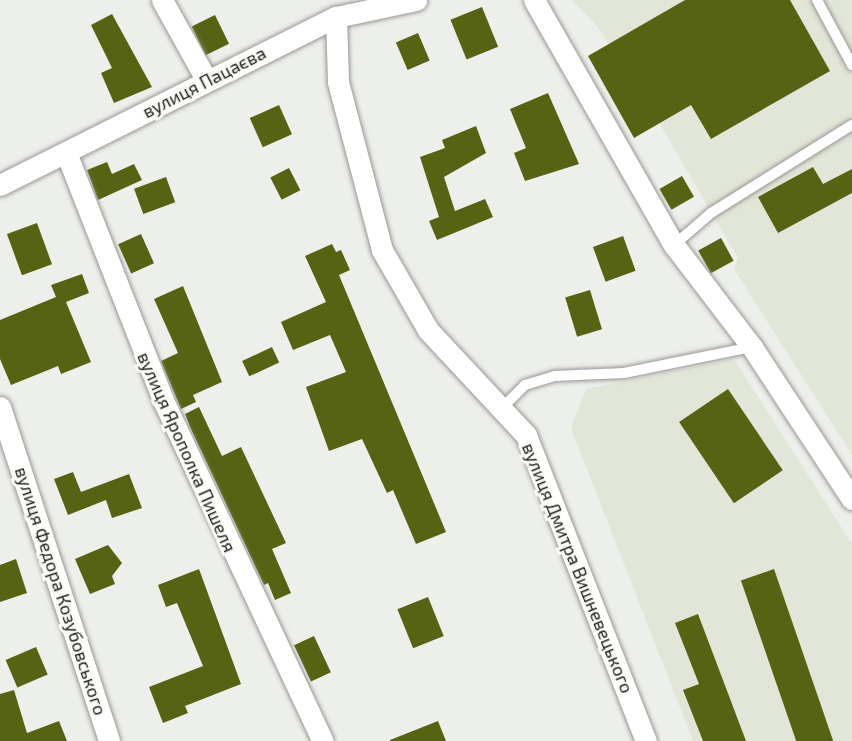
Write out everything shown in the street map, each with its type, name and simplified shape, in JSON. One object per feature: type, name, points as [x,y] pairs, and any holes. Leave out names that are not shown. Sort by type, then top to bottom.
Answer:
[{"type":"street","points":[[162,0],[206,80]]},
{"type":"street","name":"вулиця Пацаєва","points":[[0,185],[67,155],[206,80],[336,17],[416,0]]},
{"type":"street","points":[[534,0],[674,245],[752,347],[852,499]]},
{"type":"street","name":"вулиця Дмитра Вишневецького","points":[[336,17],[338,82],[382,250],[428,330],[461,369],[504,406],[526,435],[646,741]]},
{"type":"street","name":"вулиця Ярополка Пишеля","points":[[67,155],[162,398],[323,741]]},
{"type":"street","name":"вулиця Федора Козубовського","points":[[0,407],[109,741]]},
{"type":"lane","points":[[816,0],[852,65]]},
{"type":"lane","points":[[674,245],[711,213],[852,125]]},
{"type":"lane","points":[[504,406],[525,385],[555,376],[624,373],[752,347]]},
{"type":"shaded area","points":[[571,0],[852,0],[852,455],[734,269],[738,258],[654,114],[597,26]]},
{"type":"shaded area","points":[[734,359],[852,544],[852,741],[693,741],[571,428],[586,389]]},
{"type":"building","points":[[685,0],[790,0],[830,71],[711,139],[691,105],[634,138],[588,56]]},
{"type":"building","points":[[482,7],[498,47],[467,60],[450,20]]},
{"type":"building","points":[[112,14],[152,87],[114,103],[101,73],[112,68],[91,25]]},
{"type":"building","points":[[215,15],[229,44],[206,55],[192,26]]},
{"type":"building","points":[[418,33],[430,61],[408,70],[396,42]]},
{"type":"building","points":[[548,93],[579,164],[525,181],[514,153],[526,148],[510,109]]},
{"type":"building","points":[[279,105],[292,134],[263,147],[250,118]]},
{"type":"building","points":[[476,126],[486,153],[444,177],[455,211],[485,199],[493,217],[437,240],[429,221],[439,217],[420,157],[445,148],[442,140]]},
{"type":"building","points":[[107,162],[112,174],[134,164],[142,180],[98,200],[87,170]]},
{"type":"building","points":[[813,167],[823,184],[852,169],[852,193],[778,233],[758,197]]},
{"type":"building","points":[[289,168],[300,190],[282,200],[270,178]]},
{"type":"building","points":[[682,176],[694,197],[671,210],[659,189]]},
{"type":"building","points":[[166,177],[175,202],[143,214],[134,189]]},
{"type":"building","points":[[37,223],[52,264],[22,275],[7,234]]},
{"type":"building","points":[[141,234],[154,263],[131,273],[118,244]]},
{"type":"building","points":[[623,236],[636,271],[606,282],[593,247]]},
{"type":"building","points":[[721,238],[734,261],[711,273],[698,251]]},
{"type":"building","points":[[332,244],[336,252],[341,250],[350,270],[339,275],[446,532],[416,544],[393,490],[387,493],[362,439],[329,451],[306,387],[346,372],[330,335],[293,350],[281,322],[326,302],[305,256]]},
{"type":"building","points":[[82,274],[89,293],[66,302],[91,362],[61,374],[58,366],[11,385],[0,359],[0,320],[56,297],[51,285]]},
{"type":"building","points":[[183,286],[222,382],[193,395],[196,402],[181,409],[161,361],[178,353],[154,299]]},
{"type":"building","points":[[590,290],[602,329],[577,337],[565,298]]},
{"type":"building","points":[[272,347],[279,362],[249,376],[242,361]]},
{"type":"building","points":[[728,389],[783,470],[734,503],[679,422]]},
{"type":"building","points":[[199,407],[222,456],[241,447],[286,543],[272,549],[291,593],[275,600],[268,583],[264,585],[185,414]]},
{"type":"building","points":[[73,472],[81,492],[129,474],[142,508],[112,518],[106,500],[68,515],[54,479]]},
{"type":"building","points":[[108,545],[122,563],[112,576],[115,584],[90,594],[75,559]]},
{"type":"building","points":[[16,559],[27,593],[0,602],[0,565]]},
{"type":"building","points":[[199,569],[241,684],[185,706],[188,713],[163,723],[149,687],[203,666],[177,603],[166,607],[158,585]]},
{"type":"building","points":[[774,569],[833,741],[796,741],[741,580]]},
{"type":"building","points":[[428,597],[444,636],[413,648],[397,609]]},
{"type":"building","points":[[698,614],[746,741],[703,741],[683,690],[699,684],[675,623]]},
{"type":"building","points":[[314,636],[331,672],[311,682],[294,645]]},
{"type":"building","points":[[36,647],[48,675],[17,688],[6,660]]},
{"type":"building","points":[[14,690],[27,733],[59,721],[67,741],[0,741],[0,694]]},
{"type":"building","points":[[438,721],[446,741],[390,741],[390,740]]}]
